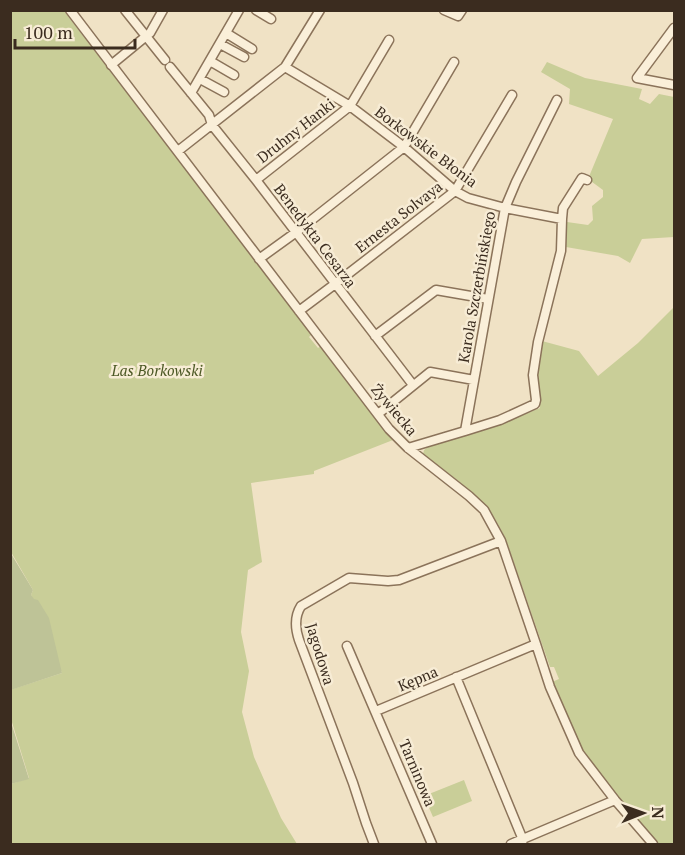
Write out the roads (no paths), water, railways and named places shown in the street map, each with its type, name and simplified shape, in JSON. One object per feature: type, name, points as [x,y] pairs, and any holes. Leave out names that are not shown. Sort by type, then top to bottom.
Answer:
[{"type":"street","name":"Żywiecka","points":[[69,10],[389,429],[408,448],[469,496],[483,510],[501,541],[550,687],[579,753],[653,844]]},
{"type":"street","name":"Benedykta Cesarza","points":[[125,10],[209,115],[212,125],[412,385]]},
{"type":"street","points":[[111,65],[146,38],[163,10]]},
{"type":"street","points":[[191,93],[239,10]]},
{"type":"street","points":[[256,10],[271,19]]},
{"type":"street","points":[[178,152],[285,67],[320,10]]},
{"type":"street","points":[[444,10],[458,16],[462,10]]},
{"type":"street","points":[[675,28],[637,78],[675,85]]},
{"type":"street","points":[[226,33],[252,49]]},
{"type":"street","name":"Druhny Hanki","points":[[256,180],[350,106],[389,40]]},
{"type":"street","points":[[220,44],[244,57]]},
{"type":"street","points":[[210,61],[234,75]]},
{"type":"street","points":[[259,259],[404,147],[454,62]]},
{"type":"street","name":"Borkowskie Błonia","points":[[285,67],[350,106],[468,198],[562,219]]},
{"type":"street","points":[[200,79],[224,92]]},
{"type":"street","name":"Ernesta Solvaya","points":[[298,311],[455,190],[512,95]]},
{"type":"street","name":"Karola Szczerbińskiego","points":[[465,430],[505,208],[557,100]]},
{"type":"street","points":[[408,448],[500,420],[535,404],[533,375],[538,342],[561,251],[563,208],[582,178],[587,180]]},
{"type":"street","points":[[375,336],[436,290],[488,299]]},
{"type":"street","points":[[378,414],[430,372],[474,380]]},
{"type":"street","name":"Jagodowa","points":[[374,844],[298,640],[295,624],[298,611],[301,606],[349,578],[399,580],[501,541]]},
{"type":"street","name":"Kępna","points":[[376,711],[536,644]]},
{"type":"street","points":[[347,646],[376,711]]},
{"type":"street","points":[[456,677],[523,840]]},
{"type":"street","name":"Tarninowa","points":[[376,711],[432,844]]},
{"type":"street","points":[[511,844],[615,800]]},
{"type":"park label","name":"Las Borkowski","points":[[157,371]]}]
